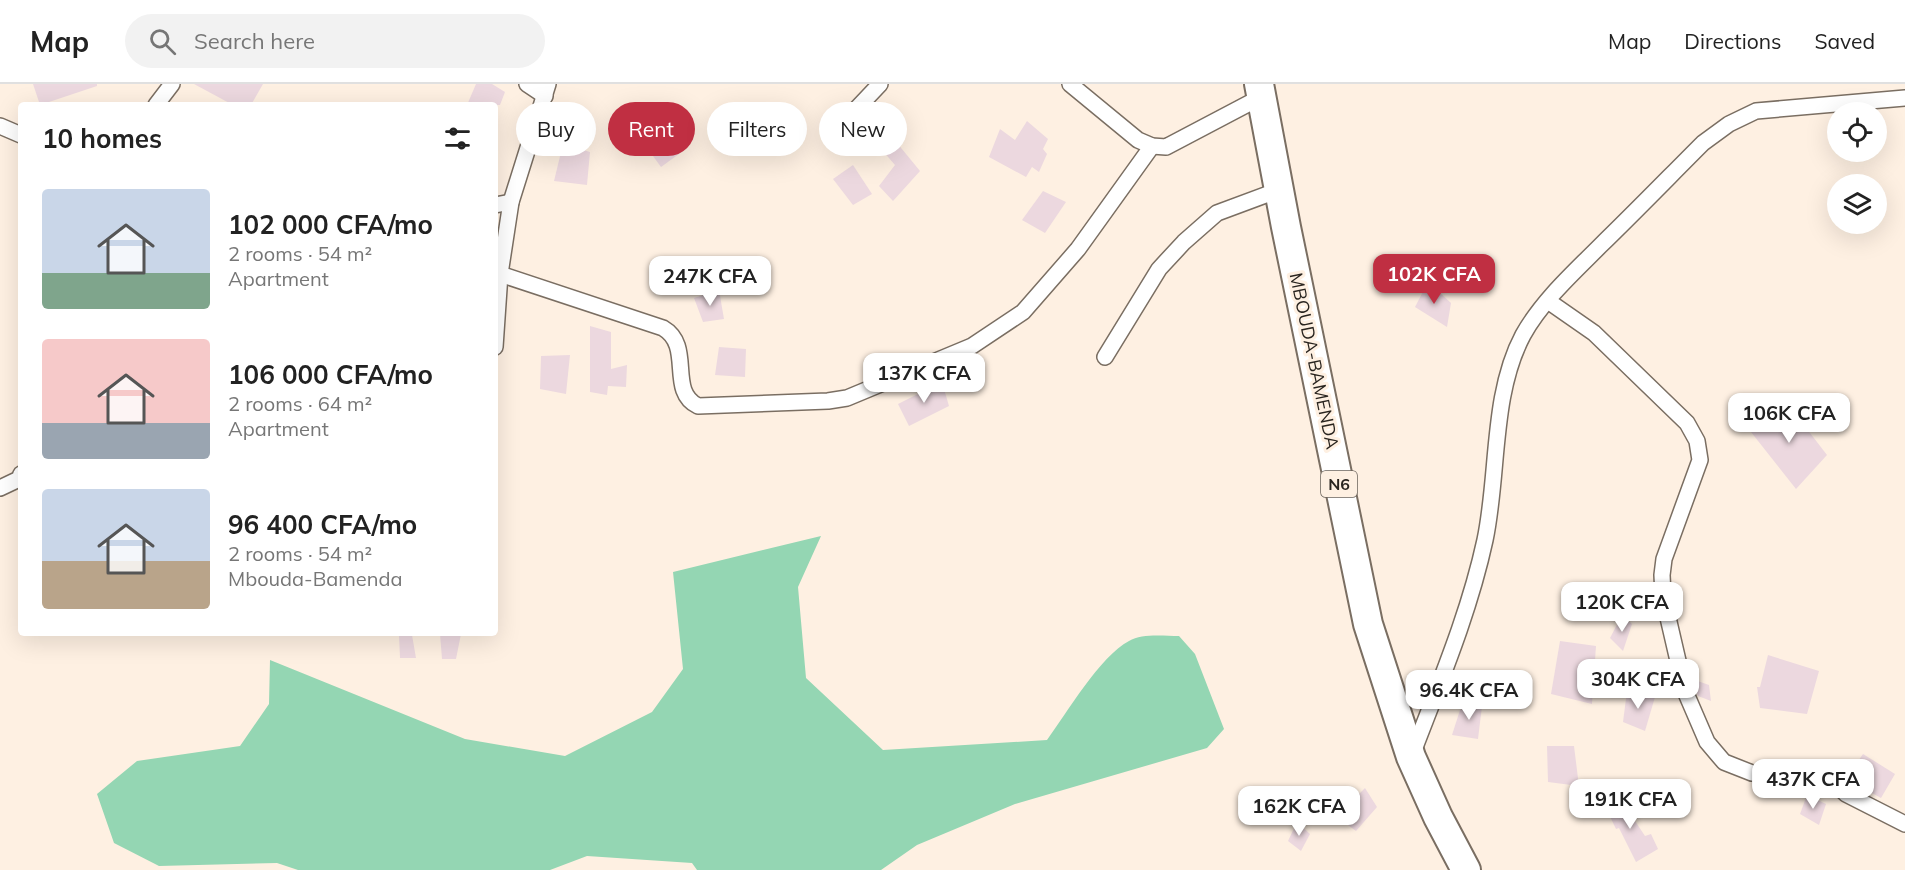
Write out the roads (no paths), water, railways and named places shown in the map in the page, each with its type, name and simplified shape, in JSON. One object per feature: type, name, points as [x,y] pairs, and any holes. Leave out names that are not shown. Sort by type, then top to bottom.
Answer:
[{"type":"highway","name":"MBOUDA-BAMENDA","points":[[1260,91],[1368,624],[1411,757],[1438,817],[1466,870]]},
{"type":"street","points":[[158,102],[172,84]]},
{"type":"street","points":[[498,303],[511,202],[546,90],[527,84]]},
{"type":"street","points":[[863,102],[880,84]]},
{"type":"street","points":[[1070,84],[1138,140],[1152,146],[1166,147],[1260,91]]},
{"type":"street","points":[[1411,757],[1460,629],[1485,540],[1496,469],[1498,425],[1505,385],[1523,336],[1548,301],[1703,143],[1729,124],[1756,111],[1905,98]]},
{"type":"street","points":[[0,126],[18,134]]},
{"type":"street","points":[[500,274],[592,303],[672,333],[677,344],[684,393],[690,402],[698,406],[828,401],[847,398],[972,346],[1023,312],[1078,249],[1152,146]]},
{"type":"street","points":[[1105,357],[1159,269],[1184,242],[1217,213],[1279,190]]},
{"type":"street","points":[[498,204],[511,202]]},
{"type":"street","points":[[1548,301],[1594,333],[1687,423],[1697,441],[1700,460],[1664,559],[1662,575],[1663,596],[1685,691],[1707,742],[1725,762],[1752,772],[1831,780],[1846,794],[1905,824]]},
{"type":"street","points":[[0,488],[18,479]]}]
